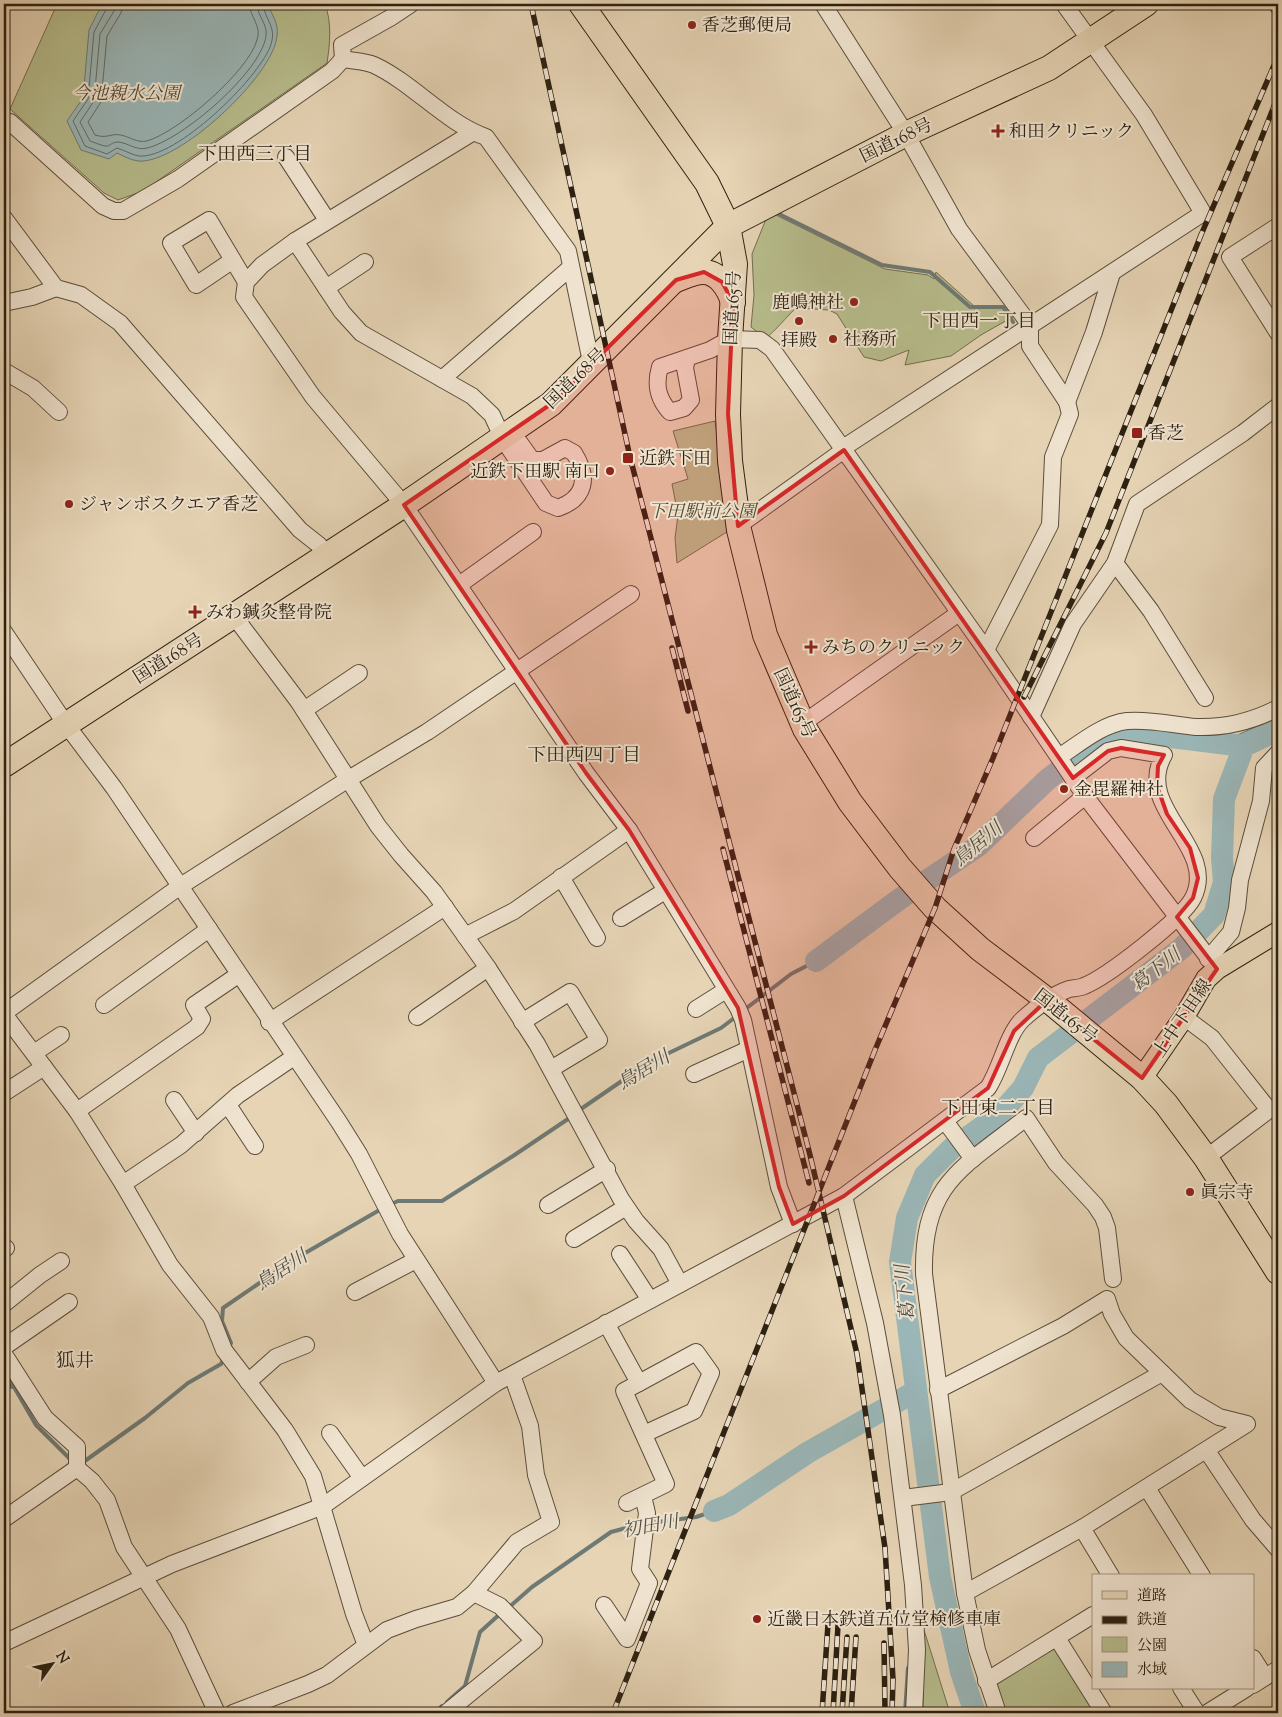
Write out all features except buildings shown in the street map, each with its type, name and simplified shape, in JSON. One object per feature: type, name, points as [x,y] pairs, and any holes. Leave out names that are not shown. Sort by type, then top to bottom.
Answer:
[{"type":"highway","name":"国道165号","points":[[581,4],[707,183],[728,226],[735,264],[730,339],[730,461],[738,526],[765,635],[802,724],[850,802],[922,894],[980,949],[1088,1032],[1142,1078],[1177,1119],[1206,1158],[1278,1272]]},
{"type":"highway","name":"国道168号","points":[[4,764],[65,723],[325,558],[507,436],[550,404],[728,226],[906,134],[1049,68],[1146,4]]},
{"type":"highway","points":[[676,280],[704,272],[714,274],[729,291],[733,302]]},
{"type":"main road","name":"上中下田線","points":[[1142,1078],[1184,1017],[1206,979],[1212,964],[1278,935]]},
{"type":"street","points":[[4,128],[10,122],[103,206],[114,211],[123,211],[178,179],[332,71],[343,59],[342,45],[411,4]]},
{"type":"street","points":[[823,4],[906,134],[959,229],[1030,325],[1030,346],[1067,402],[1070,414],[1053,457],[1050,525],[986,650]]},
{"type":"street","points":[[738,526],[843,449],[1203,213],[1144,115],[1064,4]]},
{"type":"street","points":[[343,59],[373,65],[418,92],[472,133],[486,137],[568,251],[590,362]]},
{"type":"street","points":[[472,133],[295,241],[262,265],[246,282],[244,297],[313,397],[404,505],[459,584],[596,789],[629,830],[741,1014],[779,1187],[793,1224]]},
{"type":"street","points":[[286,157],[327,220]]},
{"type":"street","points":[[4,218],[56,288]]},
{"type":"street","points":[[1278,226],[1230,257],[1278,333]]},
{"type":"street","points":[[295,241],[342,312],[361,333],[472,396],[492,415],[507,436],[546,503],[558,508],[578,497],[584,483],[574,453],[565,448],[559,449],[543,460],[532,460],[507,436]]},
{"type":"street","points":[[233,260],[246,282]]},
{"type":"street","points":[[326,288],[365,262]]},
{"type":"street","points":[[442,379],[570,268]]},
{"type":"street","points":[[1067,402],[1094,332],[1112,273]]},
{"type":"street","points":[[4,303],[32,297],[56,288],[81,295],[120,323],[300,530],[319,546],[325,558]]},
{"type":"street","points":[[687,358],[710,350],[730,339],[760,340],[772,349],[986,650],[1085,796],[1212,964],[1231,932],[1238,908],[1240,880],[1261,801],[1264,768],[1278,753]]},
{"type":"street","points":[[4,371],[33,388],[59,412]]},
{"type":"street","points":[[1031,717],[1073,624],[1115,563],[1137,504],[1243,433],[1278,406]]},
{"type":"street","points":[[459,584],[533,532]]},
{"type":"street","points":[[1115,563],[1151,612],[1205,698]]},
{"type":"street","points":[[366,1645],[332,1544],[323,1506],[313,1476],[285,1430],[228,1356],[211,1317],[170,1265],[123,1184],[77,1111],[4,1013],[180,887],[347,780],[427,732],[631,594]]},
{"type":"street","points":[[802,724],[959,613]]},
{"type":"street","points":[[234,616],[304,710],[347,780],[391,843],[445,907],[488,968],[551,1069],[626,1207],[661,1249],[680,1284]]},
{"type":"street","points":[[4,632],[65,723],[114,788],[269,1022],[346,1134],[416,1260],[496,1384]]},
{"type":"street","points":[[304,710],[359,673]]},
{"type":"street","points":[[1059,757],[1108,726],[1126,722],[1153,721],[1195,727],[1220,727],[1250,720],[1278,708]]},
{"type":"street","points":[[4,1643],[194,1554],[323,1506],[496,1384],[844,1196],[988,1088],[998,1073],[1014,1031],[1021,1021],[1068,990],[1084,986],[1109,972],[1177,917],[1193,898],[1198,878],[1190,848],[1167,814],[1157,786],[1158,766],[1164,755],[1121,748],[1108,752],[1073,778]]},
{"type":"street","points":[[1034,838],[1085,796]]},
{"type":"street","points":[[465,936],[514,911],[629,830]]},
{"type":"street","points":[[561,877],[597,938]]},
{"type":"street","points":[[621,918],[665,891]]},
{"type":"street","points":[[269,1022],[445,907]]},
{"type":"street","points":[[104,1005],[162,964],[166,958],[209,929]]},
{"type":"street","points":[[417,1017],[488,968]]},
{"type":"street","points":[[77,1111],[196,1027],[202,1019],[194,1005],[238,975]]},
{"type":"street","points":[[696,1009],[726,990]]},
{"type":"street","points":[[522,1022],[570,992],[599,1040],[551,1069]]},
{"type":"street","points":[[1184,1017],[1212,1038],[1269,1110],[1206,1158]]},
{"type":"street","points":[[34,1053],[61,1035]]},
{"type":"street","points":[[694,1074],[749,1050]]},
{"type":"street","points":[[123,1184],[196,1133],[228,1105],[294,1057]]},
{"type":"street","points":[[4,1093],[44,1066]]},
{"type":"street","points":[[174,1100],[196,1133]]},
{"type":"street","points":[[228,1105],[255,1146]]},
{"type":"street","points":[[998,1713],[986,1681],[965,1593],[924,1274],[923,1247],[928,1220],[937,1198],[950,1179],[1026,1118],[1056,1163],[1103,1217],[1107,1228],[1113,1280]]},
{"type":"street","points":[[945,1121],[973,1159]]},
{"type":"street","points":[[548,1205],[606,1169]]},
{"type":"street","points":[[844,1196],[889,1393],[908,1498],[917,1650],[914,1713]]},
{"type":"street","points":[[574,1239],[626,1207]]},
{"type":"street","points":[[620,1254],[650,1300]]},
{"type":"street","points":[[355,1292],[416,1260]]},
{"type":"street","points":[[4,1304],[61,1261]]},
{"type":"street","points":[[938,1390],[1063,1326],[1107,1299],[1118,1328],[1162,1373],[1203,1409],[1219,1417],[1247,1424],[1207,1451],[1082,1528],[965,1593]]},
{"type":"street","points":[[4,1347],[69,1302]]},
{"type":"street","points":[[606,1323],[639,1383]]},
{"type":"street","points":[[248,1382],[276,1357],[306,1345]]},
{"type":"street","points":[[627,1503],[666,1484],[624,1391],[696,1352],[711,1373],[694,1411],[644,1434]]},
{"type":"street","points":[[4,1354],[45,1418],[77,1447],[77,1468],[92,1481],[107,1500],[120,1540],[178,1629],[193,1657],[217,1713]]},
{"type":"street","points":[[908,1498],[951,1492],[1162,1373]]},
{"type":"street","points":[[233,1713],[308,1684],[327,1674],[387,1630],[456,1607],[474,1593],[509,1549],[527,1535],[552,1522],[536,1475],[530,1426],[512,1375]]},
{"type":"street","points":[[330,1433],[362,1478]]},
{"type":"street","points":[[1207,1451],[1252,1520],[1278,1549]]},
{"type":"street","points":[[4,1519],[77,1468]]},
{"type":"street","points":[[1147,1488],[1201,1574]]},
{"type":"street","points":[[604,1605],[628,1639],[649,1583],[640,1569],[647,1513],[643,1496]]},
{"type":"street","points":[[1082,1528],[1110,1574]]},
{"type":"street","points":[[446,1713],[534,1641],[504,1610],[474,1593]]},
{"type":"street","points":[[986,1681],[1092,1615]]},
{"type":"street","points":[[1057,1638],[1104,1713]]},
{"type":"street","points":[[1254,1659],[1266,1677]]},
{"type":"street","points":[[1182,1690],[1197,1713]]},
{"type":"street","points":[[1207,1713],[1245,1690]]},
{"type":"highlighted area","points":[[704,272],[722,282],[733,302],[728,414],[738,526],[844,450],[1073,778],[1108,751],[1121,748],[1164,755],[1158,766],[1157,786],[1167,814],[1190,848],[1198,878],[1193,898],[1177,917],[1217,969],[1142,1078],[1046,1001],[1014,1031],[988,1088],[844,1196],[793,1224],[779,1187],[738,1008],[629,830],[586,773],[404,505],[551,404],[676,280]]},
{"type":"green space","name":"今池親水公園","points":[[57,4],[325,4],[330,26],[327,63],[143,191],[118,200],[104,193],[10,109]]},
{"type":"green space","name":"鹿嶋神社","points":[[776,215],[885,269],[928,275],[934,279],[936,272],[974,306],[1009,307],[1016,315],[981,335],[951,356],[905,365],[909,350],[881,361],[864,357],[837,314],[829,310],[796,308],[765,338],[751,327],[754,295],[752,254],[766,219]]},
{"type":"green space","name":"下田駅前公園","points":[[715,421],[730,530],[677,563],[675,538],[678,515],[672,484],[688,479],[673,431]]},
{"type":"green space","points":[[924,1630],[950,1713],[923,1713]]},
{"type":"green space","points":[[1051,1647],[1058,1648],[1098,1713],[1002,1713],[991,1686]]},
{"type":"water","points":[[106,4],[267,4],[276,23],[277,36],[272,53],[260,73],[221,115],[199,133],[176,149],[155,158],[138,161],[117,153],[109,159],[81,150],[67,121],[83,98],[89,30],[98,12]]},
{"type":"water","points":[[1278,717],[1278,738],[1255,748],[1245,759],[1230,751],[1235,736]]},
{"type":"waterway","points":[[779,214],[882,265],[930,272],[970,307],[1003,307],[1013,322]]},
{"type":"waterway","name":"葛下川","points":[[975,1713],[961,1672],[940,1577],[900,1262],[907,1218],[925,1175],[951,1149],[999,1115],[1023,1088],[1038,1058],[1182,948],[1214,915],[1224,882],[1222,858],[1224,799],[1244,746],[1278,730]]},
{"type":"waterway","name":"鳥居川","points":[[816,961],[901,898],[978,846],[1048,779],[1092,746],[1116,733],[1138,733],[1244,746]]},
{"type":"waterway","name":"鳥居川","points":[[744,1010],[791,974],[816,961]]},
{"type":"waterway","name":"鳥居川","points":[[578,1111],[648,1063],[721,1028],[737,1016]]},
{"type":"waterway","name":"鳥居川","points":[[389,1205],[398,1201],[442,1201],[571,1117]]},
{"type":"waterway","name":"鳥居川","points":[[229,1347],[231,1343],[222,1321],[223,1308],[293,1260],[383,1208]]},
{"type":"waterway","name":"鳥居川","points":[[82,1463],[145,1418],[188,1383],[221,1364],[224,1358]]},
{"type":"waterway","name":"鳥居川","points":[[4,1372],[14,1387]]},
{"type":"waterway","points":[[4,1386],[14,1387],[36,1425],[72,1461]]},
{"type":"waterway","name":"初田川","points":[[714,1511],[729,1505],[807,1453],[916,1391]]},
{"type":"waterway","name":"初田川","points":[[650,1523],[696,1517],[714,1511]]},
{"type":"waterway","name":"初田川","points":[[507,1609],[532,1587],[611,1532],[641,1524]]},
{"type":"waterway","name":"初田川","points":[[447,1702],[465,1686],[480,1632],[501,1613]]},
{"type":"waterway","points":[[905,1713],[908,1668]]},
{"type":"waterway","name":"初田川","points":[[435,1713],[442,1706]]},
{"type":"railway","points":[[531,4],[630,457],[810,1155],[857,1354],[885,1548],[893,1679],[892,1713]]},
{"type":"railway","points":[[613,1713],[875,1050],[935,908],[954,849],[993,758],[1201,235],[1278,56]]},
{"type":"railway","points":[[1024,697],[1106,533],[1278,96]]},
{"type":"railway","points":[[672,648],[688,711]]},
{"type":"railway","points":[[723,849],[809,1183]]},
{"type":"railway","points":[[822,1713],[828,1624]]},
{"type":"railway","points":[[833,1713],[838,1625]]},
{"type":"railway","points":[[842,1713],[847,1637]]},
{"type":"railway","points":[[851,1713],[856,1637]]},
{"type":"railway","points":[[884,1643],[885,1711]]},
{"type":"place","name":"香芝郵便局","points":[[692,25]]},
{"type":"place","name":"和田クリニック","points":[[998,131]]},
{"type":"place","name":"鹿嶋神社","points":[[854,302]]},
{"type":"place","name":"拝殿","points":[[799,321]]},
{"type":"place","name":"社務所","points":[[833,339]]},
{"type":"place","name":"香芝","points":[[1137,433]]},
{"type":"place","name":"近鉄下田","points":[[628,458]]},
{"type":"place","name":"近鉄下田駅 南口","points":[[610,471]]},
{"type":"place","name":"ジャンボスクエア香芝","points":[[69,504]]},
{"type":"place","name":"みわ鍼灸整骨院","points":[[195,612]]},
{"type":"place","name":"みちのクリニック","points":[[811,647]]},
{"type":"place","name":"金毘羅神社","points":[[1064,789]]},
{"type":"place","name":"眞宗寺","points":[[1190,1192]]},
{"type":"place","name":"近畿日本鉄道五位堂検修車庫","points":[[757,1619]]},
{"type":"district","name":"下田西三丁目","points":[[255,153]]},
{"type":"district","name":"下田西一丁目","points":[[979,320]]},
{"type":"district","name":"下田西四丁目","points":[[584,754]]},
{"type":"district","name":"下田東二丁目","points":[[998,1107]]},
{"type":"district","name":"狐井","points":[[75,1360]]}]
